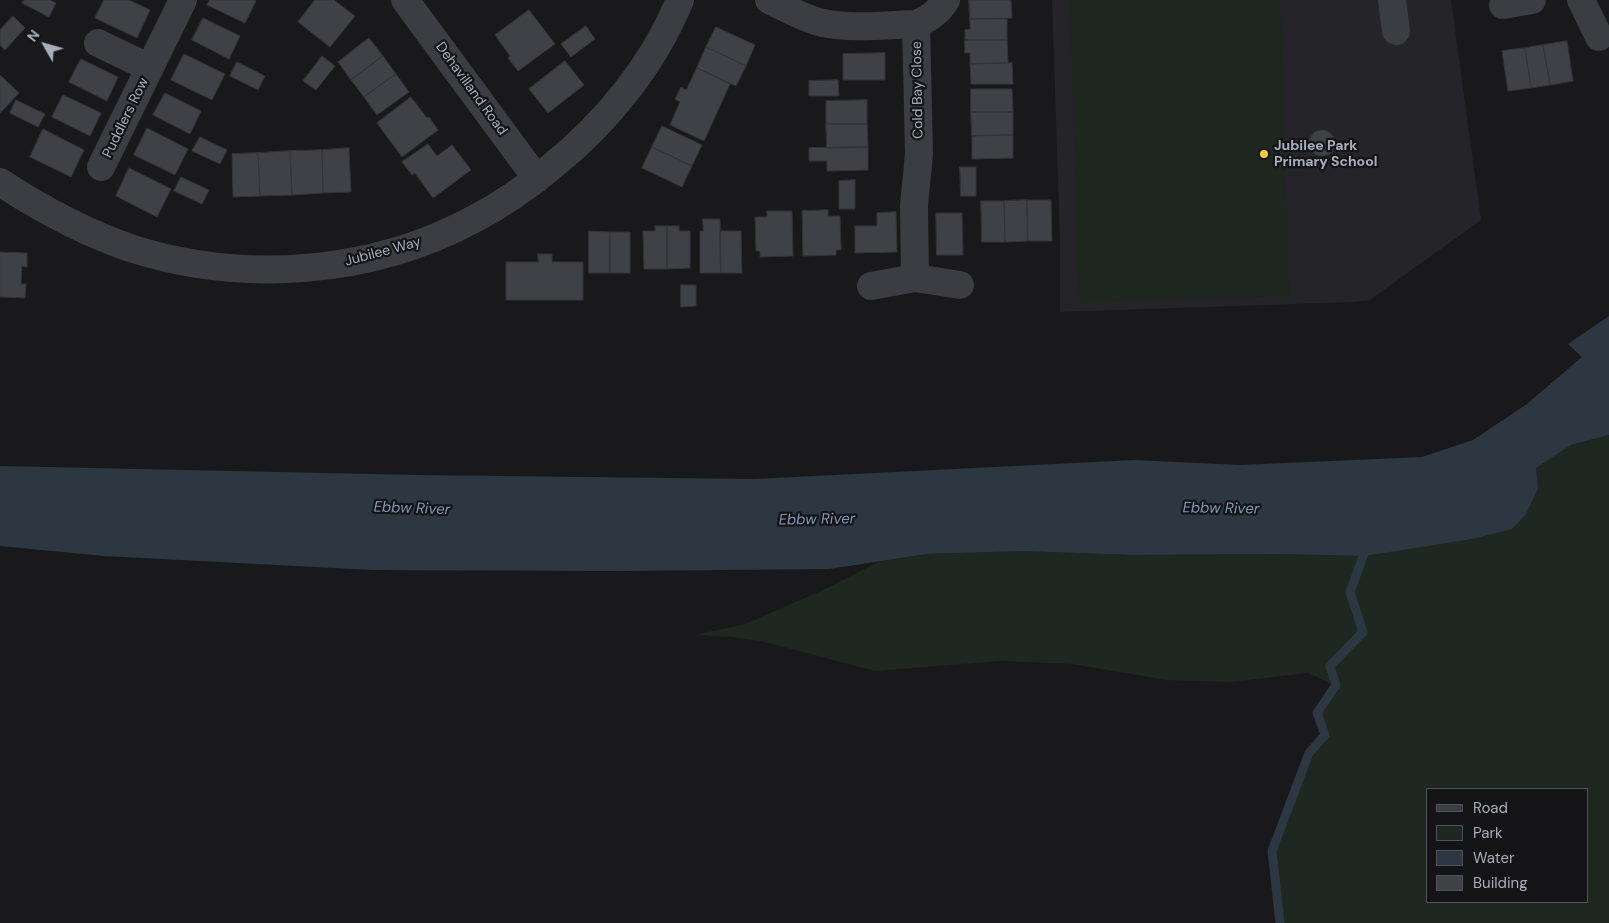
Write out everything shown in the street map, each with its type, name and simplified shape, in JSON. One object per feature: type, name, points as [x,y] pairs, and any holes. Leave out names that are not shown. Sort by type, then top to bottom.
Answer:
[{"type":"street","name":"Puddlers Row","points":[[102,167],[183,0]]},
{"type":"street","name":"Dehavilland Road","points":[[404,0],[537,179]]},
{"type":"street","name":"Jubilee Way","points":[[0,182],[27,200],[95,234],[130,248],[204,265],[248,269],[288,269],[327,266],[403,249],[476,219],[537,179],[571,151],[603,120],[631,85],[656,48],[680,0]]},
{"type":"street","name":"Cold Bay Close","points":[[769,0],[821,23],[840,26],[916,24],[919,154],[914,205],[915,278]]},
{"type":"street","points":[[916,24],[930,18],[942,7],[946,0]]},
{"type":"street","points":[[1392,0],[1396,31]]},
{"type":"street","points":[[1503,6],[1532,0]]},
{"type":"street","points":[[1581,0],[1599,37]]},
{"type":"street","name":"Puddlers Row","points":[[98,43],[150,68]]},
{"type":"street","points":[[871,286],[915,278],[960,285]]},
{"type":"shaded area","name":"Jubilee Park Primary School","points":[[1052,0],[1451,0],[1481,220],[1370,300],[1060,312],[1060,240]]},
{"type":"green space","points":[[1070,0],[1280,0],[1289,296],[1079,302]]},
{"type":"green space","points":[[1609,435],[1609,923],[1280,923],[1272,851],[1309,753],[1325,735],[1317,713],[1336,686],[1308,673],[1231,682],[1166,680],[1071,664],[1000,661],[875,671],[761,641],[694,635],[745,624],[821,591],[878,562],[927,554],[1023,551],[1133,555],[1278,554],[1364,556],[1537,489],[1536,468],[1571,445]]},
{"type":"water","name":"Ebbw River","points":[[1609,316],[1609,435],[1571,445],[1536,468],[1538,489],[1526,514],[1512,529],[1472,539],[1364,556],[1278,554],[1133,555],[1023,551],[927,554],[829,569],[620,571],[372,570],[104,556],[0,546],[0,466],[417,475],[755,479],[1134,460],[1240,465],[1422,457],[1473,440],[1527,404],[1582,357],[1568,344]]},
{"type":"building","points":[[24,0],[50,0],[56,3],[49,17],[22,3]]},
{"type":"building","points":[[104,0],[129,0],[150,10],[137,38],[95,18]]},
{"type":"building","points":[[210,0],[256,1],[245,23],[207,5]]},
{"type":"building","points":[[315,0],[334,0],[355,16],[330,47],[298,22]]},
{"type":"building","points":[[969,0],[1011,0],[1012,18],[970,19]]},
{"type":"building","points":[[529,10],[555,44],[518,71],[495,35]]},
{"type":"building","points":[[13,16],[25,28],[5,50],[0,45],[0,30]]},
{"type":"building","points":[[203,18],[240,36],[229,59],[192,40]]},
{"type":"building","points":[[970,19],[1007,19],[1007,40],[965,40],[965,30],[970,29]]},
{"type":"building","points":[[586,26],[595,39],[571,57],[561,44]]},
{"type":"building","points":[[716,27],[755,45],[746,66],[706,47]]},
{"type":"building","points":[[369,38],[383,56],[351,80],[338,62]]},
{"type":"building","points":[[965,40],[1007,40],[1008,63],[970,64],[970,53],[965,53]]},
{"type":"building","points":[[1567,41],[1573,81],[1550,85],[1543,45]]},
{"type":"building","points":[[1543,45],[1550,85],[1531,88],[1525,48]]},
{"type":"building","points":[[706,47],[746,66],[736,86],[697,68]]},
{"type":"building","points":[[1525,48],[1531,88],[1508,91],[1502,51]]},
{"type":"building","points":[[885,53],[885,80],[843,80],[843,54]]},
{"type":"building","points":[[184,54],[225,74],[212,100],[171,80]]},
{"type":"building","points":[[322,56],[335,66],[316,90],[303,81]]},
{"type":"building","points":[[383,56],[396,74],[364,97],[351,80]]},
{"type":"building","points":[[81,59],[118,77],[107,101],[69,82]]},
{"type":"building","points":[[565,61],[584,85],[548,113],[529,89]]},
{"type":"building","points":[[237,62],[265,76],[258,90],[230,76]]},
{"type":"building","points":[[1012,63],[1013,84],[971,84],[970,64]]},
{"type":"building","points":[[697,68],[730,84],[704,141],[670,125],[680,102],[675,99],[681,87],[686,90]]},
{"type":"building","points":[[396,74],[409,92],[377,115],[364,97]]},
{"type":"building","points":[[0,75],[19,93],[0,113]]},
{"type":"building","points":[[838,80],[839,96],[809,96],[809,81]]},
{"type":"building","points":[[971,89],[1012,89],[1013,112],[971,112]]},
{"type":"building","points":[[165,93],[201,111],[190,134],[153,115]]},
{"type":"building","points":[[63,95],[101,113],[90,136],[52,117]]},
{"type":"building","points":[[411,97],[438,130],[402,157],[377,123]]},
{"type":"building","points":[[16,100],[45,114],[38,127],[10,113]]},
{"type":"building","points":[[867,100],[867,124],[826,124],[826,101]]},
{"type":"building","points":[[971,112],[1013,112],[1013,135],[972,136]]},
{"type":"building","points":[[826,124],[867,124],[868,147],[827,148]]},
{"type":"building","points":[[662,126],[702,145],[692,166],[652,147]]},
{"type":"building","points":[[147,128],[188,149],[175,175],[134,155]]},
{"type":"building","points":[[43,129],[84,150],[71,177],[30,157]]},
{"type":"building","points":[[1322,130],[1331,134],[1335,143],[1331,152],[1322,156],[1313,152],[1309,143],[1313,134]]},
{"type":"building","points":[[1013,135],[1013,158],[972,159],[972,136]]},
{"type":"building","points":[[200,137],[227,150],[220,164],[192,151]]},
{"type":"building","points":[[428,144],[437,156],[452,145],[471,170],[433,198],[415,173],[412,175],[402,162]]},
{"type":"building","points":[[652,147],[692,166],[682,187],[642,168]]},
{"type":"building","points":[[868,147],[868,170],[827,171],[827,161],[809,161],[809,148]]},
{"type":"building","points":[[349,148],[351,192],[323,193],[322,150]]},
{"type":"building","points":[[322,150],[323,193],[292,195],[290,151]]},
{"type":"building","points":[[290,151],[292,195],[260,196],[258,153]]},
{"type":"building","points":[[258,153],[260,196],[233,197],[232,154]]},
{"type":"building","points":[[960,167],[976,167],[976,196],[961,196]]},
{"type":"building","points":[[129,168],[171,189],[157,217],[116,196]]},
{"type":"building","points":[[181,177],[209,190],[202,204],[174,191]]},
{"type":"building","points":[[855,180],[855,209],[839,209],[839,181]]},
{"type":"building","points":[[1027,200],[1028,241],[1005,242],[1004,201]]},
{"type":"building","points":[[1027,200],[1051,200],[1052,241],[1028,241]]},
{"type":"building","points":[[981,201],[1004,201],[1005,242],[982,242]]},
{"type":"building","points":[[828,210],[828,216],[840,216],[841,250],[836,250],[836,255],[803,256],[802,211]]},
{"type":"building","points":[[767,211],[792,211],[793,256],[760,257],[760,251],[756,251],[755,217],[767,217]]},
{"type":"building","points":[[896,212],[897,252],[855,253],[855,226],[877,226],[877,213]]},
{"type":"building","points":[[936,213],[962,213],[963,255],[937,255]]},
{"type":"building","points":[[703,219],[720,219],[721,273],[700,273],[700,231],[703,231]]},
{"type":"building","points":[[655,226],[667,226],[667,269],[644,269],[643,231],[655,231]]},
{"type":"building","points":[[667,226],[679,226],[679,231],[690,231],[690,268],[667,269]]},
{"type":"building","points":[[589,231],[610,232],[610,273],[589,273]]},
{"type":"building","points":[[720,231],[741,231],[742,273],[721,273]]},
{"type":"building","points":[[610,232],[630,232],[630,273],[610,273]]},
{"type":"building","points":[[0,252],[27,253],[27,267],[22,266],[21,284],[26,284],[25,298],[0,297]]},
{"type":"building","points":[[538,254],[552,254],[552,262],[583,262],[583,300],[506,300],[506,262],[538,262]]},
{"type":"building","points":[[681,285],[696,285],[696,306],[681,307]]},
{"type":"waterway","points":[[1280,923],[1272,851],[1309,753],[1325,735],[1317,713],[1336,685],[1330,666],[1363,632],[1350,592],[1367,546]]},
{"type":"place","name":"Jubilee Park Primary School","points":[[1264,154]]}]
